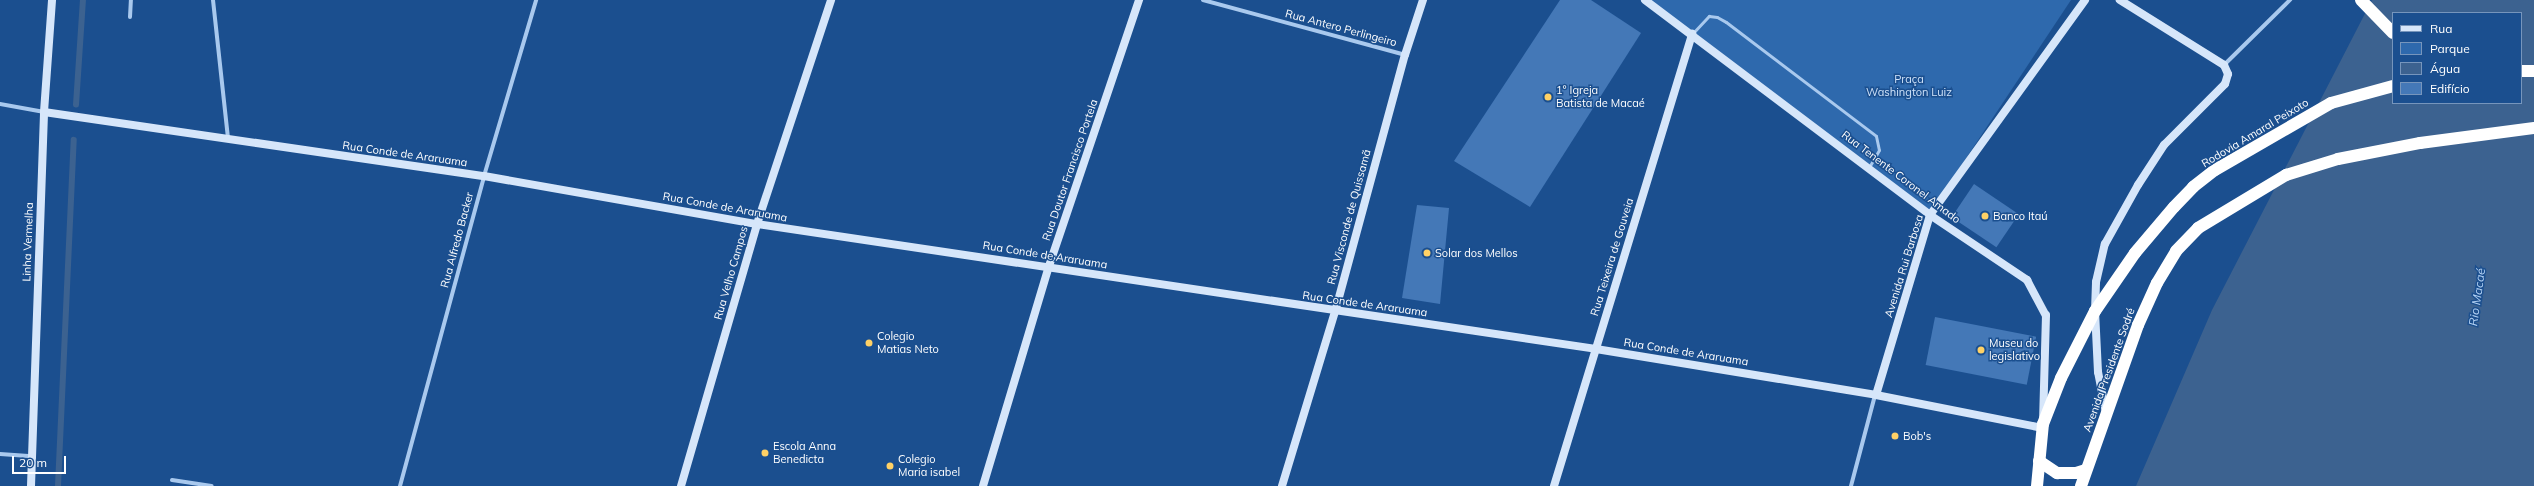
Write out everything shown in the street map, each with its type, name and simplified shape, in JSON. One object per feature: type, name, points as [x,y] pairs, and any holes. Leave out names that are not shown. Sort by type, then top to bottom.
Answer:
[{"type":"highway","points":[[2361,0],[2392,32]]},
{"type":"highway","points":[[2522,71],[2534,71]]},
{"type":"highway","name":"Rodovia Amaral Peixoto","points":[[2095,311],[2135,253],[2174,207],[2193,187],[2215,170],[2325,107],[2392,86]]},
{"type":"highway","name":"Avenida Presidente Sodré","points":[[2081,486],[2138,325],[2157,283],[2176,251],[2198,228],[2286,175],[2338,158],[2420,143],[2534,128]]},
{"type":"highway","points":[[2037,486],[2042,426],[2061,378],[2095,311]]},
{"type":"highway","points":[[2039,461],[2057,473],[2072,474],[2086,470]]},
{"type":"street","name":"Linha Vermelha","points":[[31,486],[44,112],[52,0]]},
{"type":"street","points":[[130,17],[131,0]]},
{"type":"street","points":[[213,0],[228,140]]},
{"type":"street","name":"Rua Alfredo Backer","points":[[400,486],[484,176],[536,0]]},
{"type":"street","name":"Rua Velho Campos","points":[[681,486],[757,224],[831,0]]},
{"type":"street","name":"Rua Doutor Francisco Portela","points":[[983,486],[1049,266],[1139,0]]},
{"type":"street","name":"Rua Antero Perlingeiro","points":[[1203,0],[1404,55]]},
{"type":"street","name":"Rua Visconde de Quissamã","points":[[1282,486],[1335,312],[1404,55],[1423,0]]},
{"type":"street","name":"Rua Tenente Coronel Amado","points":[[1645,0],[1869,167],[1930,215],[2026,280],[2046,315],[2042,426]]},
{"type":"street","name":"Avenida Rui Barbosa","points":[[1851,486],[1876,394],[1930,215],[2085,0]]},
{"type":"street","points":[[2106,416],[2098,372],[2095,311],[2096,282],[2109,235],[2164,146],[2225,84],[2228,74],[2224,65],[2120,0]]},
{"type":"street","points":[[2224,65],[2290,0]]},
{"type":"street","name":"Rua Teixeira de Gouveia","points":[[1554,486],[1692,34]]},
{"type":"street","points":[[0,104],[44,112]]},
{"type":"street","name":"Rua Conde de Araruama","points":[[44,112],[228,140],[484,176],[757,224],[1049,266],[1335,312],[1596,349],[1876,394],[2042,426]]},
{"type":"street","points":[[0,454],[32,456]]},
{"type":"street","points":[[172,480],[212,486]]},
{"type":"lane","points":[[1692,34],[1703,20],[1709,16],[1717,17],[1732,27],[1876,136],[1879,150],[1869,167]]},
{"type":"green space","name":"Praça Washington Luiz","points":[[1648,0],[2071,0],[1931,211]]},
{"type":"water","name":"Rio Macaé","points":[[2372,0],[2534,0],[2534,486],[2136,486],[2212,310]]},
{"type":"building","name":"1° Igreja Batista de Macaé","points":[[1560,0],[1591,0],[1641,33],[1530,207],[1454,161]]},
{"type":"building","name":"Banco Itaú","points":[[1974,184],[2019,214],[1996,247],[1952,217]]},
{"type":"building","name":"Solar dos Mellos","points":[[1417,205],[1449,208],[1440,304],[1402,298]]},
{"type":"building","name":"Museu do legislativo","points":[[1935,317],[2036,337],[2027,385],[1926,365]]},
{"type":"waterway","points":[[76,105],[83,0]]},
{"type":"waterway","points":[[58,486],[74,140]]},
{"type":"place","name":"1° Igreja Batista de Macaé","points":[[1548,97]]},
{"type":"place","name":"Banco Itaú","points":[[1985,216]]},
{"type":"place","name":"Solar dos Mellos","points":[[1427,253]]},
{"type":"place","name":"Colegio Matias Neto","points":[[869,343]]},
{"type":"place","name":"Museu do legislativo","points":[[1981,350]]},
{"type":"place","name":"Bob's","points":[[1895,436]]},
{"type":"place","name":"Escola Anna Benedicta","points":[[765,453]]},
{"type":"place","name":"Colegio Maria isabel","points":[[890,466]]}]
